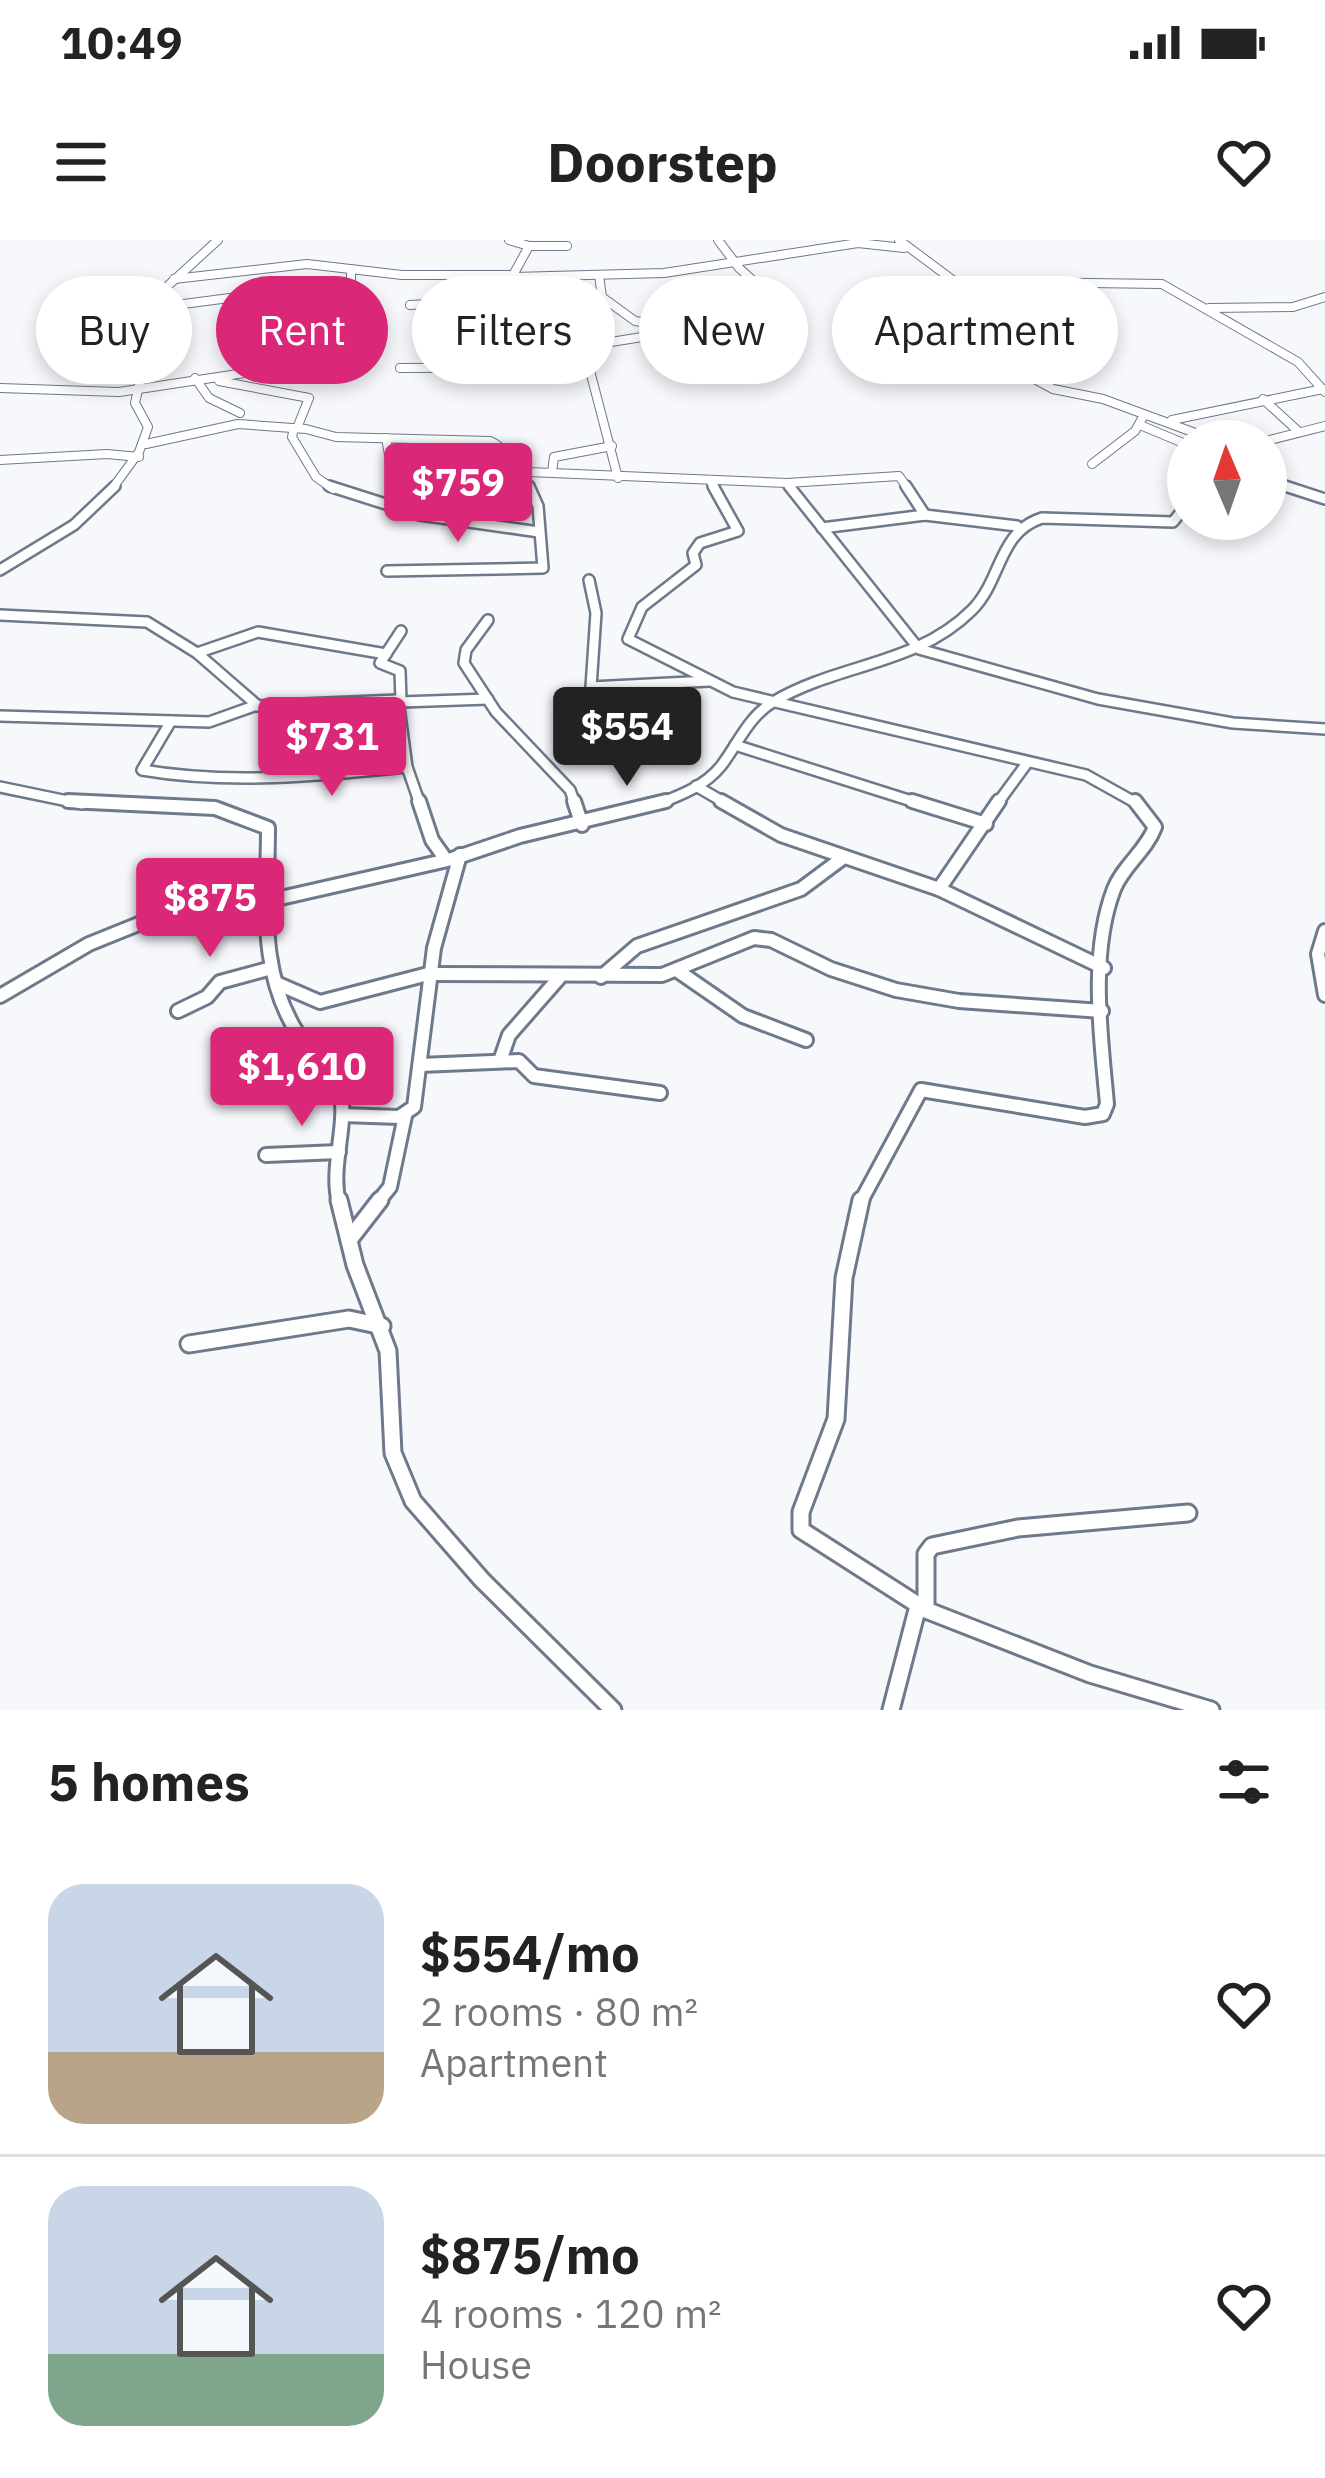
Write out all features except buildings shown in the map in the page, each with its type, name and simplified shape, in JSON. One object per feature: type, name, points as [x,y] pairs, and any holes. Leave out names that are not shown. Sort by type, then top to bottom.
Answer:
[{"type":"street","points":[[177,276],[218,240]]},
{"type":"street","points":[[509,240],[530,246],[567,246]]},
{"type":"street","points":[[718,240],[750,276]]},
{"type":"street","points":[[556,276],[664,273],[858,243],[904,243],[947,276]]},
{"type":"street","points":[[513,276],[530,246]]},
{"type":"street","points":[[192,277],[308,264],[492,276]]},
{"type":"street","points":[[192,303],[351,282],[351,269]]},
{"type":"street","points":[[599,275],[602,297],[639,322]]},
{"type":"street","points":[[1118,283],[1154,283],[1205,308],[1298,362],[1324,390]]},
{"type":"street","points":[[1205,308],[1293,307],[1325,297]]},
{"type":"street","points":[[400,368],[412,368]]},
{"type":"street","points":[[0,388],[107,393],[216,376]]},
{"type":"street","points":[[199,378],[209,398],[240,413]]},
{"type":"street","points":[[199,378],[305,395],[310,401],[296,428],[297,446],[326,485],[399,509],[539,532]]},
{"type":"street","points":[[0,571],[6,557],[84,519],[139,458],[148,427],[135,403],[140,384]]},
{"type":"street","points":[[594,384],[617,478]]},
{"type":"street","points":[[1044,384],[1099,398],[1167,434]]},
{"type":"street","points":[[1169,420],[1324,390]]},
{"type":"street","points":[[1263,399],[1298,431]]},
{"type":"street","points":[[1142,420],[1167,420]]},
{"type":"street","points":[[1092,464],[1102,451],[1135,433],[1142,420]]},
{"type":"street","points":[[146,444],[232,424],[296,428],[336,437],[495,442],[506,460],[522,471],[538,506],[540,570],[387,572]]},
{"type":"street","points":[[1287,434],[1325,427]]},
{"type":"street","points":[[386,438],[399,509]]},
{"type":"street","points":[[552,472],[554,457],[612,446]]},
{"type":"street","points":[[0,460],[120,454],[139,458]]},
{"type":"street","points":[[522,471],[787,483],[898,476],[905,479],[926,515]]},
{"type":"street","points":[[710,480],[738,531],[700,543],[693,553],[696,565],[642,607],[627,638],[711,681],[772,701],[1112,785],[1155,821],[1154,834],[1115,886],[1104,968],[1107,1104],[1103,1114],[1085,1118],[921,1090],[872,1174],[854,1218],[844,1278],[836,1419],[798,1521],[801,1530],[922,1608],[1090,1674],[1211,1710]]},
{"type":"street","points":[[787,483],[920,649],[1098,699],[1233,723],[1325,729]]},
{"type":"street","points":[[1287,487],[1325,499]]},
{"type":"street","points":[[822,528],[926,515],[1017,526],[1042,518],[1167,522]]},
{"type":"street","points":[[0,996],[118,931],[184,914],[268,901],[460,855],[525,834],[582,825],[632,812],[696,786],[715,773],[772,701],[920,649],[976,607],[997,577],[1007,540],[1017,526]]},
{"type":"street","points":[[590,580],[596,613],[591,687],[711,681]]},
{"type":"street","points":[[0,614],[142,621],[197,653],[258,706]]},
{"type":"street","points":[[488,620],[462,657],[508,727],[558,773],[570,790],[582,825]]},
{"type":"street","points":[[401,631],[380,665],[400,671],[407,767],[432,840],[444,857]]},
{"type":"street","points":[[197,653],[258,632],[386,654]]},
{"type":"street","points":[[0,716],[216,721],[258,706],[488,699]]},
{"type":"street","points":[[171,721],[142,770],[182,777],[296,778],[407,767]]},
{"type":"street","points":[[734,745],[986,824]]},
{"type":"street","points":[[939,890],[939,883],[1027,764]]},
{"type":"street","points":[[696,786],[781,835],[939,890],[1104,968]]},
{"type":"street","points":[[0,788],[89,805],[215,808],[265,824],[271,976],[298,1034],[338,1085],[343,1115],[335,1186],[349,1240],[382,1325],[394,1453],[413,1502],[538,1640],[613,1710]]},
{"type":"street","points":[[349,1240],[396,1173],[405,1116],[415,1107],[441,916],[460,855]]},
{"type":"street","points":[[601,977],[637,946],[801,890],[844,857]]},
{"type":"street","points":[[178,1011],[207,997],[220,982],[271,976],[320,1002],[431,974],[559,978],[678,971],[754,938],[771,940],[831,969],[896,990],[959,1001],[1102,1011]]},
{"type":"street","points":[[1324,940],[1318,954],[1325,995]]},
{"type":"street","points":[[678,971],[742,1016],[806,1040]]},
{"type":"street","points":[[500,1061],[508,1035],[559,978]]},
{"type":"street","points":[[420,1065],[523,1062],[533,1076],[660,1094]]},
{"type":"street","points":[[343,1115],[405,1116]]},
{"type":"street","points":[[266,1155],[339,1152]]},
{"type":"street","points":[[189,1344],[349,1319],[382,1325]]},
{"type":"street","points":[[891,1710],[922,1608],[926,1554],[932,1546],[1018,1528],[1188,1514]]}]
